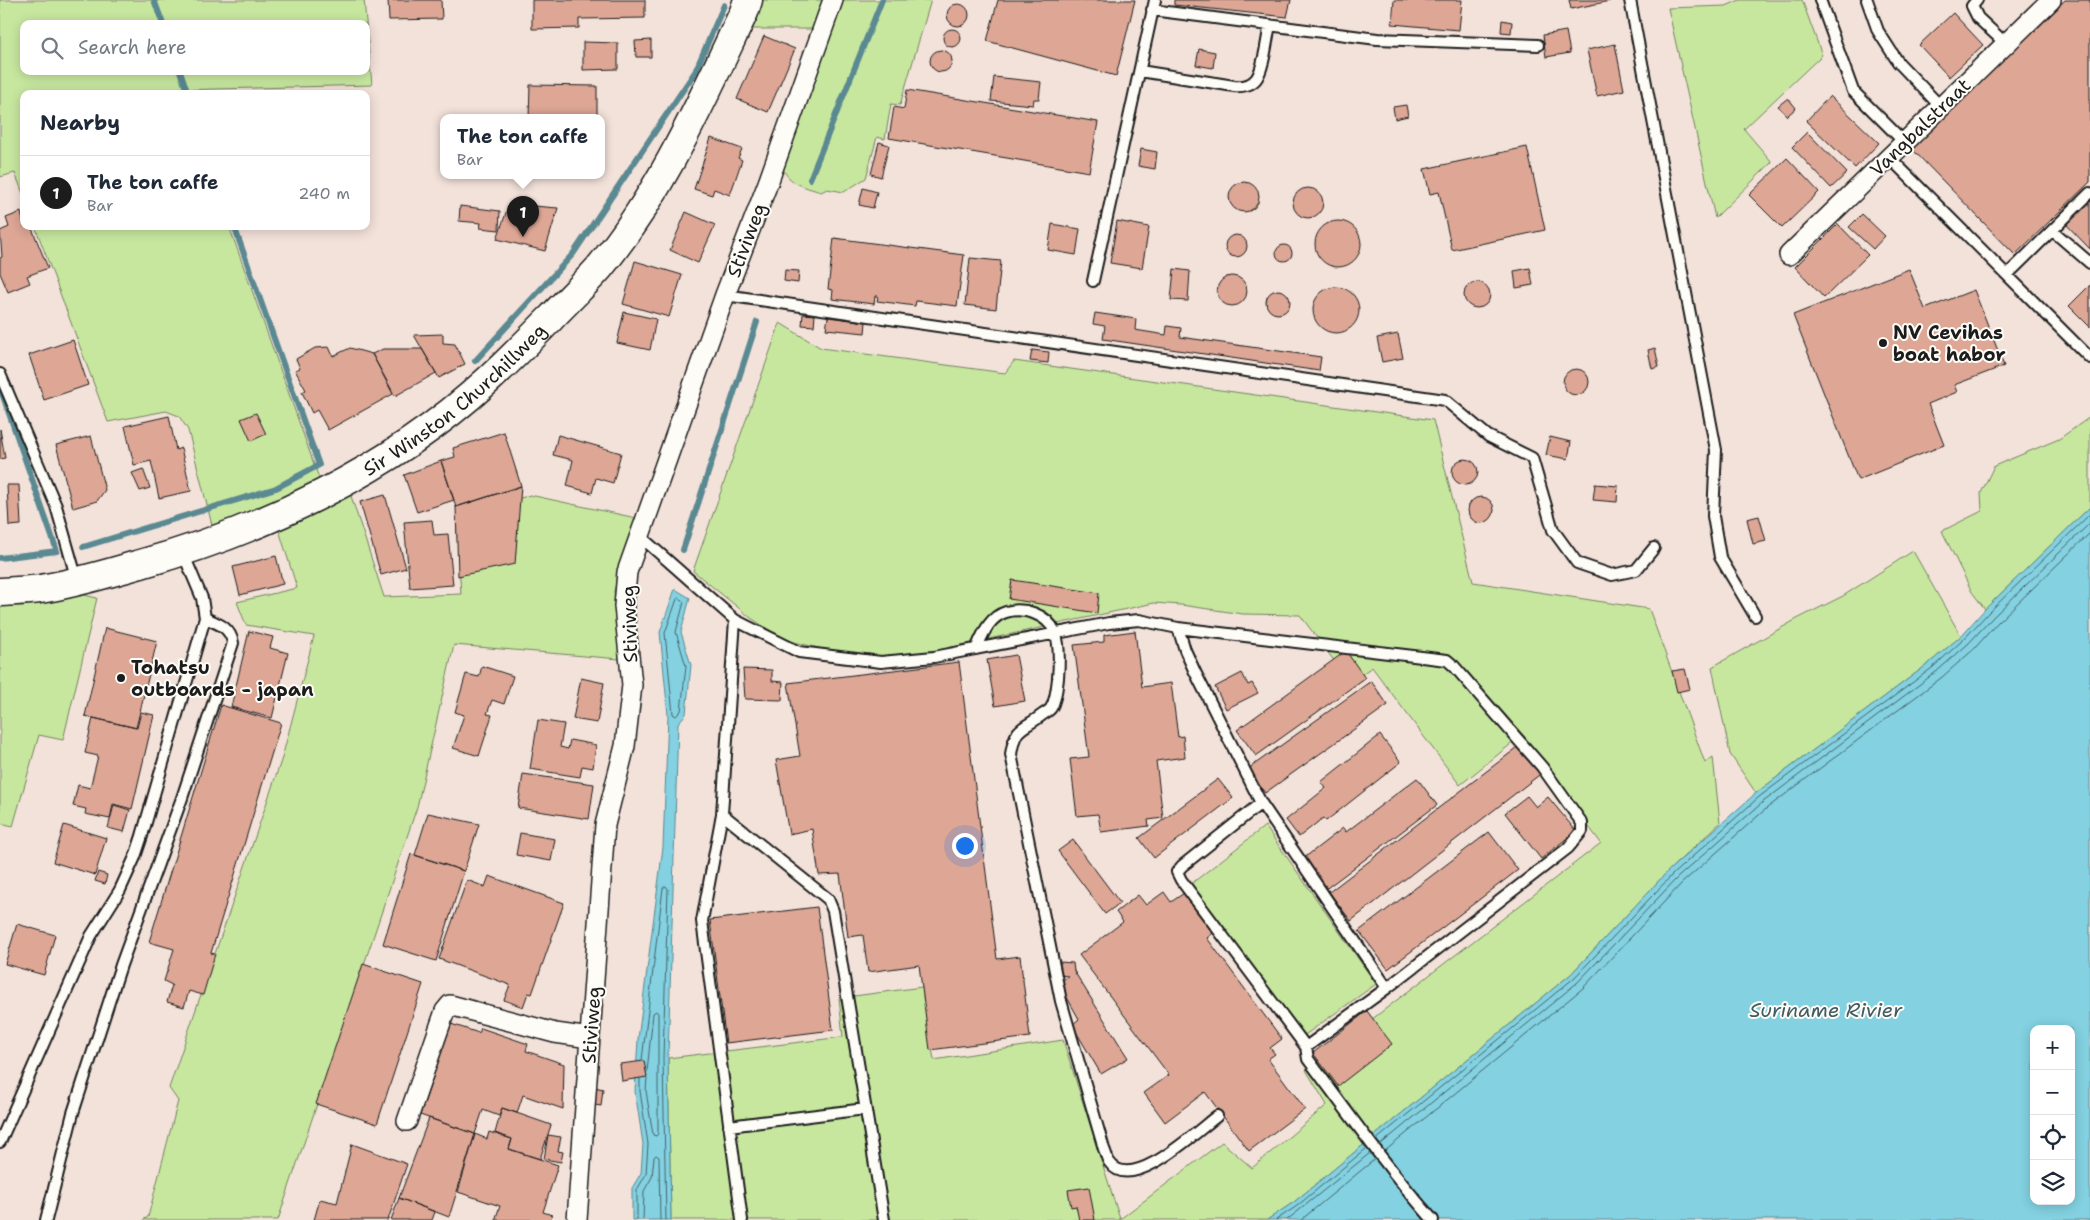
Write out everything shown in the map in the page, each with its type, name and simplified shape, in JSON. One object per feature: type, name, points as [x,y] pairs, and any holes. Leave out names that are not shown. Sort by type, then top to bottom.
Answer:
[{"type":"street","name":"Sir Winston Churchillweg","points":[[0,592],[39,590],[77,581],[182,552],[266,520],[360,473],[393,453],[436,422],[486,382],[599,268],[647,201],[696,113],[748,0]]},
{"type":"street","name":"Stiviweg","points":[[577,1220],[605,825],[625,746],[632,685],[624,606],[627,572],[833,0]]},
{"type":"street","name":"Vangbalstraat","points":[[1789,255],[2051,0]]},
{"type":"street","points":[[407,1121],[444,1011],[450,1005],[555,1033],[590,1038]]},
{"type":"lane","points":[[1630,0],[1716,450],[1713,516],[1720,557],[1755,616]]},
{"type":"lane","points":[[1820,0],[1853,91],[1904,142]]},
{"type":"lane","points":[[1867,0],[1878,31],[1898,62],[1941,107]]},
{"type":"lane","points":[[1977,0],[1972,6],[1978,18],[2006,44]]},
{"type":"lane","points":[[1093,281],[1153,5],[1270,25],[1377,39],[1538,45]]},
{"type":"lane","points":[[1140,71],[1241,87],[1256,79],[1260,72],[1270,25]]},
{"type":"lane","points":[[1889,157],[2090,358]]},
{"type":"lane","points":[[2007,275],[2090,193]]},
{"type":"lane","points":[[2053,231],[2090,263]]},
{"type":"lane","points":[[726,295],[1445,400],[1488,436],[1532,458],[1553,530],[1577,563],[1612,575],[1636,570],[1654,548]]},
{"type":"lane","points":[[0,374],[56,506],[77,581]]},
{"type":"lane","points":[[641,537],[735,620],[799,652],[881,662],[934,657],[1055,632],[1139,620],[1178,628],[1447,660],[1460,672],[1542,767],[1582,823],[1582,831],[1568,848],[1388,988],[1306,1047]]},
{"type":"lane","points":[[0,1142],[90,936],[120,890],[135,857],[205,618],[202,598],[182,552]]},
{"type":"lane","points":[[976,648],[992,619],[1003,613],[1015,610],[1028,610],[1045,620],[1055,632],[1060,662],[1051,708],[1022,727],[1014,737],[1011,754],[1061,1001],[1110,1164],[1124,1172],[1138,1171],[1161,1160],[1217,1116]]},
{"type":"lane","points":[[46,1220],[78,1094],[121,966],[182,798],[233,643],[232,636],[222,625],[205,618]]},
{"type":"lane","points":[[735,620],[722,814],[702,921],[742,1220]]},
{"type":"lane","points":[[1178,628],[1195,672],[1261,803],[1388,988]]},
{"type":"lane","points":[[1261,803],[1177,872],[1181,880],[1306,1047],[1308,1059],[1355,1124],[1433,1220]]},
{"type":"lane","points":[[722,814],[828,899],[833,911],[884,1220]]},
{"type":"lane","points":[[729,1126],[865,1109]]},
{"type":"green space","points":[[0,0],[364,0],[366,20],[20,20],[20,75],[370,75],[370,64],[372,85],[178,90],[20,90],[20,186],[15,173],[0,177]]},
{"type":"green space","points":[[758,0],[823,0],[814,29],[749,29]]},
{"type":"green space","points":[[841,0],[931,0],[900,105],[891,104],[885,139],[877,137],[866,178],[844,192],[827,189],[821,192],[791,180],[787,176],[782,164]]},
{"type":"green space","points":[[1740,0],[1802,0],[1822,55],[1744,129],[1772,162],[1715,218],[1668,8],[1726,6]]},
{"type":"green space","points":[[36,230],[230,230],[320,481],[213,529],[188,430],[179,416],[166,411],[108,422]]},
{"type":"green space","points":[[780,323],[821,348],[1005,373],[1014,361],[1433,420],[1473,582],[1649,609],[1705,763],[1713,757],[1720,823],[1669,870],[1571,974],[1294,1202],[1267,1220],[671,1220],[668,1058],[843,1037],[839,998],[922,987],[934,1060],[1063,1040],[1120,1219],[1222,1142],[1252,1168],[1327,1105],[1306,1070],[1601,843],[1521,736],[1460,785],[1372,667],[1350,682],[1300,615],[1243,614],[1154,603],[929,652],[875,656],[826,650],[783,639],[751,618],[693,571]]},
{"type":"green space","points":[[2090,417],[2090,507],[1985,609],[1972,592],[1942,531],[1982,511],[1981,493],[1994,466],[2059,439]]},
{"type":"green space","points":[[350,493],[384,597],[461,594],[456,519],[530,495],[636,518],[614,591],[620,659],[454,645],[417,807],[278,1220],[143,1220],[148,1217],[178,1101],[169,1088],[282,758],[314,636],[246,625],[237,602],[297,588],[279,530]]},
{"type":"green space","points":[[1913,551],[1961,636],[1928,664],[1756,793],[1730,754],[1712,667],[1797,619],[1843,596]]},
{"type":"green space","points":[[84,595],[97,598],[63,740],[39,735],[13,826],[0,823],[0,606]]},
{"type":"green space","points":[[1265,826],[1376,984],[1302,1037],[1191,884]]},
{"type":"water","name":"Suriname Rivier","points":[[2090,507],[2090,1220],[1267,1220],[1294,1202],[1571,974],[1669,870],[1756,793],[1928,664],[1961,636],[1985,609]]},
{"type":"water","points":[[675,589],[690,598],[681,632],[691,665],[686,714],[678,723],[668,1058],[671,1220],[632,1220],[632,1188],[641,1173],[643,1144],[635,1091],[638,1039],[663,847],[668,715],[660,632]]},
{"type":"building","points":[[388,0],[441,0],[442,19],[389,20]]},
{"type":"building","points":[[532,0],[645,0],[645,18],[579,19],[579,28],[532,29]]},
{"type":"building","points":[[998,0],[1135,0],[1116,76],[987,41]]},
{"type":"building","points":[[1174,0],[1291,0],[1287,17],[1174,5]]},
{"type":"building","points":[[1394,0],[1462,0],[1459,30],[1392,24]]},
{"type":"building","points":[[1569,0],[1610,0],[1610,1],[1571,9]]},
{"type":"building","points":[[2065,0],[2090,0],[2090,182],[2015,255],[1912,149]]},
{"type":"building","points":[[958,4],[966,7],[969,15],[966,23],[958,26],[950,23],[947,15],[950,7]]},
{"type":"building","points":[[1953,13],[1983,45],[1949,77],[1919,45]]},
{"type":"building","points":[[1502,20],[1512,22],[1511,33],[1501,32]]},
{"type":"building","points":[[948,29],[956,29],[961,34],[959,45],[948,47],[943,42],[943,34]]},
{"type":"building","points":[[1566,31],[1570,53],[1546,57],[1543,35]]},
{"type":"building","points":[[764,36],[795,49],[768,112],[737,99]]},
{"type":"building","points":[[651,40],[651,57],[636,57],[635,41]]},
{"type":"building","points":[[583,42],[618,43],[618,69],[583,70]]},
{"type":"building","points":[[1615,44],[1624,90],[1597,96],[1587,50]]},
{"type":"building","points":[[1199,49],[1215,52],[1213,68],[1196,65]]},
{"type":"building","points":[[941,50],[949,53],[952,61],[949,69],[941,72],[933,69],[930,61],[933,53]]},
{"type":"building","points":[[994,77],[1041,82],[1039,99],[1034,99],[1033,105],[991,101]]},
{"type":"building","points":[[530,85],[597,86],[597,114],[529,114]]},
{"type":"building","points":[[907,90],[1098,122],[1089,172],[889,138],[894,107],[904,109]]},
{"type":"building","points":[[1830,96],[1879,143],[1855,168],[1806,121]]},
{"type":"building","points":[[1788,98],[1796,108],[1787,116],[1778,106]]},
{"type":"building","points":[[1406,105],[1408,116],[1395,119],[1393,107]]},
{"type":"building","points":[[1807,132],[1847,173],[1831,188],[1792,147]]},
{"type":"building","points":[[711,138],[742,149],[738,158],[742,160],[730,195],[714,189],[712,195],[694,189]]},
{"type":"building","points":[[879,142],[889,145],[881,177],[871,174]]},
{"type":"building","points":[[1527,147],[1545,230],[1452,250],[1439,192],[1430,194],[1424,169]]},
{"type":"building","points":[[1141,149],[1157,152],[1155,169],[1138,166]]},
{"type":"building","points":[[1787,158],[1819,192],[1782,228],[1749,195]]},
{"type":"building","points":[[1244,182],[1255,186],[1259,197],[1255,208],[1244,212],[1233,208],[1229,197],[1233,186]]},
{"type":"building","points":[[863,188],[877,192],[873,208],[859,205]]},
{"type":"building","points":[[1308,188],[1319,192],[1323,203],[1319,214],[1308,218],[1297,214],[1293,203],[1297,192]]},
{"type":"building","points":[[2090,195],[2090,249],[2063,221]]},
{"type":"building","points":[[509,204],[558,208],[545,251],[497,239]]},
{"type":"building","points":[[460,206],[500,211],[499,230],[480,228],[481,223],[459,221]]},
{"type":"building","points":[[20,212],[20,230],[33,230],[48,268],[27,276],[30,283],[8,292],[0,273],[0,258],[2,257],[0,231],[9,227],[6,218]]},
{"type":"building","points":[[686,212],[715,225],[698,263],[670,250]]},
{"type":"building","points":[[1862,214],[1885,236],[1873,249],[1849,227]]},
{"type":"building","points":[[1117,221],[1149,227],[1142,268],[1110,263]]},
{"type":"building","points":[[1338,221],[1351,225],[1357,231],[1361,244],[1357,257],[1351,263],[1338,267],[1325,263],[1319,257],[1315,244],[1319,231],[1325,225]]},
{"type":"building","points":[[1052,224],[1080,229],[1076,255],[1048,250]]},
{"type":"building","points":[[1838,224],[1868,255],[1824,298],[1795,267]]},
{"type":"building","points":[[1232,235],[1240,235],[1247,242],[1247,250],[1240,257],[1232,257],[1225,250],[1225,242]]},
{"type":"building","points":[[834,238],[964,255],[957,306],[916,301],[915,306],[877,301],[878,296],[875,296],[874,304],[832,299],[833,290],[828,289]]},
{"type":"building","points":[[1281,245],[1287,245],[1292,250],[1290,259],[1281,261],[1276,256],[1276,250]]},
{"type":"building","points":[[970,258],[1001,261],[996,309],[965,305]]},
{"type":"building","points":[[635,261],[682,275],[669,317],[623,304]]},
{"type":"building","points":[[1530,268],[1533,285],[1516,288],[1514,271]]},
{"type":"building","points":[[1174,269],[1190,271],[1188,301],[1171,300]]},
{"type":"building","points":[[1909,269],[1925,309],[1974,290],[2004,366],[1954,385],[1957,392],[1928,404],[1944,445],[1858,480],[1793,315]]},
{"type":"building","points":[[785,270],[799,271],[798,283],[784,281]]},
{"type":"building","points":[[1232,276],[1238,277],[1246,285],[1246,297],[1238,305],[1232,306],[1226,305],[1218,297],[1217,291],[1218,285],[1226,277]]},
{"type":"building","points":[[1477,282],[1486,286],[1490,295],[1486,304],[1477,308],[1468,304],[1464,295],[1468,286]]},
{"type":"building","points":[[2090,285],[2090,327],[2069,306]]},
{"type":"building","points":[[1336,287],[1349,291],[1355,297],[1359,310],[1355,323],[1349,329],[1336,333],[1323,329],[1317,323],[1313,310],[1317,297],[1323,291]]},
{"type":"building","points":[[1278,290],[1286,294],[1290,302],[1286,310],[1278,314],[1270,310],[1266,302],[1270,294]]},
{"type":"building","points":[[624,312],[656,319],[650,350],[617,343]]},
{"type":"building","points":[[1095,313],[1136,319],[1135,330],[1166,335],[1167,326],[1181,328],[1180,337],[1321,357],[1319,371],[1103,339],[1105,326],[1093,324]]},
{"type":"building","points":[[803,314],[815,315],[814,326],[802,325]]},
{"type":"building","points":[[828,317],[866,322],[865,333],[826,329]]},
{"type":"building","points":[[443,334],[443,343],[455,344],[465,364],[439,378],[414,335]]},
{"type":"building","points":[[1398,334],[1403,358],[1382,362],[1377,338]]},
{"type":"building","points":[[73,340],[88,385],[44,400],[29,355]]},
{"type":"building","points":[[329,347],[333,356],[350,348],[372,354],[393,394],[328,430],[317,410],[312,413],[302,392],[306,390],[295,370],[300,368],[296,359],[315,348]]},
{"type":"building","points":[[1655,348],[1659,367],[1652,369],[1648,350]]},
{"type":"building","points":[[383,349],[422,349],[436,373],[395,396],[372,354]]},
{"type":"building","points":[[1032,350],[1049,352],[1048,363],[1030,361]]},
{"type":"building","points":[[1576,369],[1585,373],[1589,382],[1585,391],[1576,395],[1567,391],[1563,382],[1567,373]]},
{"type":"building","points":[[256,413],[266,434],[251,441],[241,419]]},
{"type":"building","points":[[169,416],[176,450],[181,448],[191,491],[159,498],[151,461],[134,465],[125,426]]},
{"type":"building","points":[[0,429],[5,458],[0,459]]},
{"type":"building","points":[[504,432],[521,486],[456,507],[441,461],[455,457],[453,448]]},
{"type":"building","points":[[558,435],[621,453],[613,483],[596,478],[592,493],[567,486],[573,460],[553,455]]},
{"type":"building","points":[[91,436],[105,490],[97,501],[73,508],[56,445]]},
{"type":"building","points":[[1550,437],[1571,442],[1568,459],[1546,455]]},
{"type":"building","points":[[1465,459],[1474,463],[1478,472],[1474,481],[1465,485],[1456,481],[1452,472],[1456,463]]},
{"type":"building","points":[[441,461],[454,500],[417,512],[404,475]]},
{"type":"building","points":[[143,469],[150,488],[140,491],[132,473]]},
{"type":"building","points":[[1595,484],[1618,486],[1617,502],[1593,500]]},
{"type":"building","points":[[7,485],[19,485],[21,525],[9,526]]},
{"type":"building","points":[[521,486],[515,564],[458,576],[456,507]]},
{"type":"building","points":[[385,495],[406,568],[381,575],[360,502]]},
{"type":"building","points":[[1481,497],[1490,501],[1494,510],[1490,519],[1481,523],[1472,519],[1468,510],[1472,501]]},
{"type":"building","points":[[1759,516],[1766,541],[1753,544],[1747,519]]},
{"type":"building","points":[[432,520],[434,535],[448,534],[453,585],[410,588],[404,522]]},
{"type":"building","points":[[276,556],[283,584],[240,595],[233,567]]},
{"type":"building","points":[[1012,580],[1099,593],[1097,613],[1009,599]]},
{"type":"building","name":"Tohatsu outboards - japan","points":[[105,628],[157,641],[136,728],[85,716]]},
{"type":"building","points":[[249,631],[273,637],[270,648],[288,653],[272,718],[231,707]]},
{"type":"building","points":[[1135,631],[1142,687],[1171,683],[1178,737],[1183,736],[1185,757],[1156,761],[1163,818],[1148,820],[1149,826],[1101,832],[1098,814],[1077,816],[1070,759],[1089,757],[1074,645],[1104,642],[1104,635]]},
{"type":"building","points":[[1346,651],[1365,678],[1256,756],[1237,730]]},
{"type":"building","points":[[1016,655],[1025,701],[995,706],[987,660]]},
{"type":"building","points":[[959,662],[997,959],[1020,956],[1030,1037],[930,1050],[919,965],[868,972],[863,935],[848,937],[840,874],[819,875],[812,829],[789,834],[776,760],[800,756],[788,683]]},
{"type":"building","points":[[482,666],[513,676],[504,704],[492,700],[487,714],[492,715],[479,756],[453,748],[464,715],[455,712],[466,674],[479,677]]},
{"type":"building","points":[[743,669],[772,670],[772,681],[783,682],[782,700],[745,699]]},
{"type":"building","points":[[1685,669],[1690,689],[1677,692],[1672,671]]},
{"type":"building","points":[[1242,673],[1248,685],[1252,683],[1258,693],[1226,709],[1215,687]]},
{"type":"building","points":[[581,678],[604,683],[597,723],[573,719]]},
{"type":"building","points":[[1371,681],[1388,705],[1265,793],[1248,769]]},
{"type":"building","points":[[221,705],[281,723],[211,953],[215,954],[203,995],[189,991],[184,1007],[167,1002],[172,985],[164,981],[174,949],[149,942]]},
{"type":"building","points":[[141,712],[154,715],[132,809],[113,804],[110,819],[85,814],[86,809],[73,806],[78,785],[90,788],[98,756],[85,753],[93,718],[137,728]]},
{"type":"building","points":[[538,720],[564,724],[560,747],[568,749],[570,740],[596,745],[593,768],[582,766],[580,777],[530,769]]},
{"type":"building","points":[[1380,735],[1401,762],[1326,821],[1323,818],[1299,837],[1286,820],[1326,788],[1321,782]]},
{"type":"building","points":[[1522,744],[1543,772],[1351,921],[1329,892]]},
{"type":"building","points":[[523,774],[594,784],[589,819],[518,808]]},
{"type":"building","points":[[1417,778],[1437,805],[1327,888],[1304,858],[1343,828],[1346,832]]},
{"type":"building","points":[[1218,779],[1233,798],[1154,858],[1139,838]]},
{"type":"building","points":[[1527,796],[1536,807],[1548,797],[1576,831],[1541,859],[1505,813]]},
{"type":"building","points":[[114,805],[130,810],[124,832],[108,828]]},
{"type":"building","points":[[428,813],[479,824],[464,871],[415,855]]},
{"type":"building","points":[[64,825],[106,838],[95,875],[53,862]]},
{"type":"building","points":[[1489,832],[1518,870],[1388,969],[1359,931]]},
{"type":"building","points":[[520,833],[555,839],[551,861],[516,855]]},
{"type":"building","points":[[1073,840],[1120,903],[1105,914],[1058,851]]},
{"type":"building","points":[[411,854],[464,871],[436,961],[383,944]]},
{"type":"building","points":[[98,872],[107,875],[105,884],[95,881]]},
{"type":"building","points":[[489,876],[564,903],[532,994],[528,993],[523,1007],[504,1000],[510,985],[439,959],[467,880],[485,887]]},
{"type":"building","points":[[1187,891],[1217,930],[1207,938],[1282,1039],[1270,1048],[1275,1054],[1268,1059],[1305,1109],[1249,1151],[1205,1092],[1165,1122],[1144,1093],[1169,1075],[1079,955],[1123,922],[1116,912],[1138,895],[1146,905],[1164,892],[1171,902]]},
{"type":"building","points":[[817,907],[833,1030],[726,1043],[710,920]]},
{"type":"building","points":[[17,924],[55,935],[44,975],[5,964]]},
{"type":"building","points":[[1060,962],[1073,963],[1074,971],[1128,1058],[1101,1074],[1072,1025],[1079,1019],[1059,983],[1068,976],[1059,975]]},
{"type":"building","points":[[363,964],[423,984],[377,1124],[316,1104]]},
{"type":"building","points":[[1367,1011],[1392,1044],[1338,1086],[1313,1053]]},
{"type":"building","points":[[451,1024],[479,1033],[481,1028],[528,1044],[526,1051],[564,1064],[563,1109],[523,1095],[517,1113],[502,1108],[499,1116],[483,1110],[475,1134],[420,1115]]},
{"type":"building","points":[[644,1061],[647,1077],[622,1081],[620,1064]]},
{"type":"building","points":[[591,1086],[603,1089],[601,1106],[588,1104]]},
{"type":"building","points":[[502,1108],[551,1125],[540,1159],[509,1149],[512,1139],[495,1133]]},
{"type":"building","points":[[429,1118],[475,1134],[449,1217],[399,1198]]},
{"type":"building","points":[[489,1132],[512,1139],[509,1149],[558,1165],[543,1212],[552,1215],[550,1220],[495,1220],[500,1206],[458,1192],[475,1134],[487,1139]]},
{"type":"building","points":[[548,1135],[561,1137],[558,1151],[563,1152],[561,1162],[544,1159]]},
{"type":"building","points":[[352,1144],[407,1164],[388,1220],[314,1220],[320,1199],[337,1203]]},
{"type":"building","points":[[1089,1187],[1095,1220],[1079,1220],[1076,1206],[1071,1207],[1068,1190]]},
{"type":"building","points":[[399,1198],[435,1212],[432,1220],[391,1220]]},
{"type":"waterway","points":[[154,0],[162,20]]},
{"type":"waterway","points":[[810,179],[882,0]]},
{"type":"waterway","points":[[475,361],[573,254],[695,72],[724,5]]},
{"type":"waterway","points":[[181,75],[187,90]]},
{"type":"waterway","points":[[83,547],[276,488],[319,465],[235,230]]},
{"type":"waterway","points":[[683,550],[757,322]]},
{"type":"waterway","points":[[0,391],[57,551],[0,558]]},
{"type":"place","name":"The ton caffe","points":[[523,237]]},
{"type":"place","name":"NV Cevihas boat habor","points":[[1883,343]]},
{"type":"place","name":"Tohatsu outboards - japan","points":[[121,678]]}]
